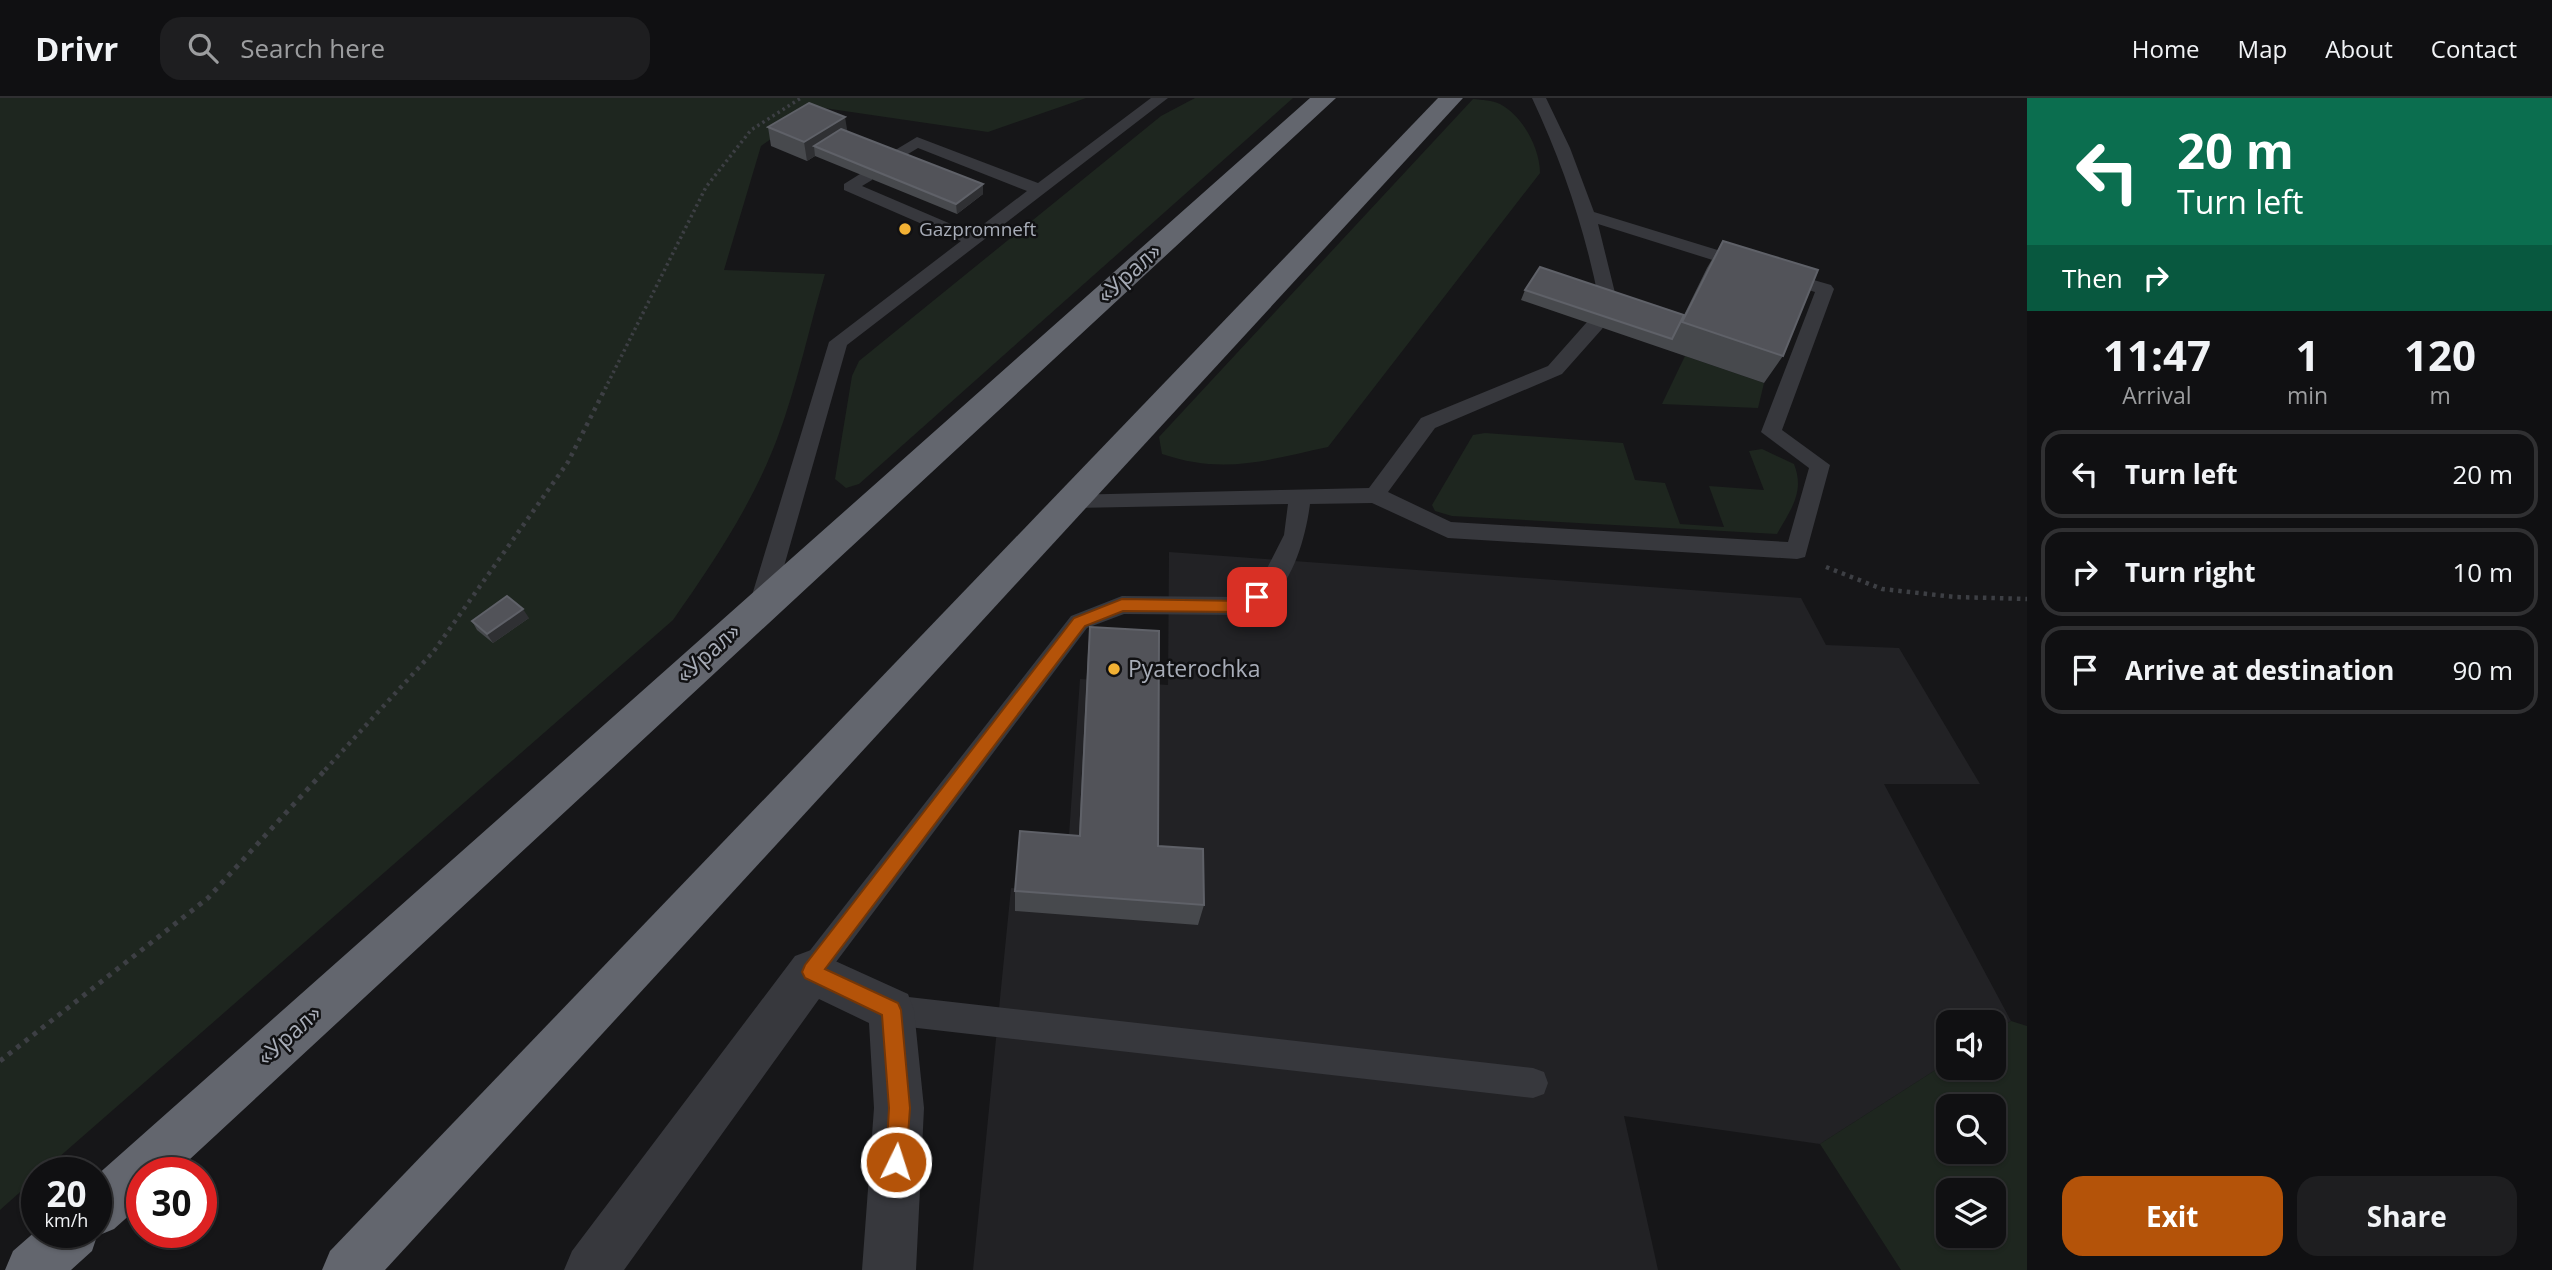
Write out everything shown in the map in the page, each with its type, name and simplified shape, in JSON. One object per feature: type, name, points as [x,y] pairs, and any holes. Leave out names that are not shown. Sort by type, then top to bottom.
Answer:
[{"type":"highway","name":"«Урал»","points":[[112,1196],[761,605],[1324,98]]},
{"type":"highway","points":[[349,1270],[1451,98]]},
{"type":"highway","points":[[32,1270],[56,1248]]},
{"type":"street","points":[[591,1270],[811,972],[891,1010],[899,1108],[889,1270]]},
{"type":"lane","points":[[761,605],[838,342],[1161,98]]},
{"type":"lane","points":[[1375,495],[1428,423],[1555,370],[1594,325],[1608,301],[1598,248],[1569,158],[1538,98]]},
{"type":"lane","points":[[893,158],[917,142],[1040,190]]},
{"type":"lane","points":[[935,167],[950,155]]},
{"type":"lane","points":[[975,182],[990,171]]},
{"type":"lane","points":[[866,177],[850,187],[974,240]]},
{"type":"lane","points":[[884,202],[900,191]]},
{"type":"lane","points":[[924,219],[940,207]]},
{"type":"lane","points":[[1074,500],[1375,495],[1448,530],[1797,551],[1820,465],[1771,432],[1825,289],[1587,215]]},
{"type":"lane","points":[[811,972],[1079,622],[1122,605],[1246,606],[1269,589],[1295,535],[1300,497]]},
{"type":"lane","points":[[891,1010],[1533,1083]]},
{"type":"path","points":[[0,1061],[208,898],[435,651],[568,461],[706,187],[751,130],[801,98]]},
{"type":"path","points":[[1785,551],[1882,589],[1955,597],[2027,599]]},
{"type":"shaded area","points":[[0,98],[1086,98],[988,132],[817,107],[761,146],[724,270],[825,274],[791,398],[767,463],[731,533],[673,620],[59,1157],[21,1157],[21,1191],[0,1210]]},
{"type":"shaded area","points":[[1195,98],[1293,98],[859,484],[846,488],[835,479],[852,376],[859,361],[1161,116]]},
{"type":"shaded area","points":[[1473,99],[1497,103],[1516,116],[1529,134],[1537,154],[1540,173],[1328,447],[1265,460],[1226,464],[1206,464],[1162,454],[1159,437]]},
{"type":"shaded area","points":[[1685,356],[1764,383],[1758,408],[1662,404]]},
{"type":"shaded area","points":[[1485,433],[1623,443],[1635,480],[1665,483],[1680,524],[1724,527],[1709,486],[1764,490],[1749,451],[1762,449],[1794,464],[1797,492],[1777,534],[1452,516],[1435,511],[1432,505],[1473,435]]},
{"type":"shaded area","points":[[1169,552],[1801,598],[1826,645],[1899,648],[1980,784],[1884,784],[2005,1010],[1936,1010],[1936,1070],[1820,1144],[1624,1116],[1658,1270],[973,1270],[1011,888],[1065,892],[1080,679],[1168,685]]},
{"type":"shaded area","points":[[2006,1012],[2011,1021],[2006,1024]]},
{"type":"shaded area","points":[[2011,1021],[2027,1026],[2027,1270],[1901,1270],[1820,1144],[1936,1070],[1936,1080],[2006,1080],[2006,1024]]},
{"type":"building","points":[[809,103],[845,117],[804,142],[768,127]]},
{"type":"building","points":[[841,129],[983,184],[956,204],[814,146]]},
{"type":"building","points":[[1723,241],[1818,270],[1783,356],[1682,322]]},
{"type":"building","points":[[1540,267],[1684,315],[1672,339],[1525,290]]},
{"type":"building","points":[[507,596],[523,609],[487,634],[472,621]]},
{"type":"building","points":[[1090,627],[1159,631],[1158,846],[1203,849],[1204,905],[1015,891],[1020,831],[1080,836]]},
{"type":"place","name":"Gazpromneft","points":[[905,229]]},
{"type":"place","name":"Pyaterochka","points":[[1114,669]]},
{"type":"route","points":[[896,1162],[899,1108],[891,1010],[811,972],[1079,622],[1122,605],[1246,606],[1257,597]]}]
